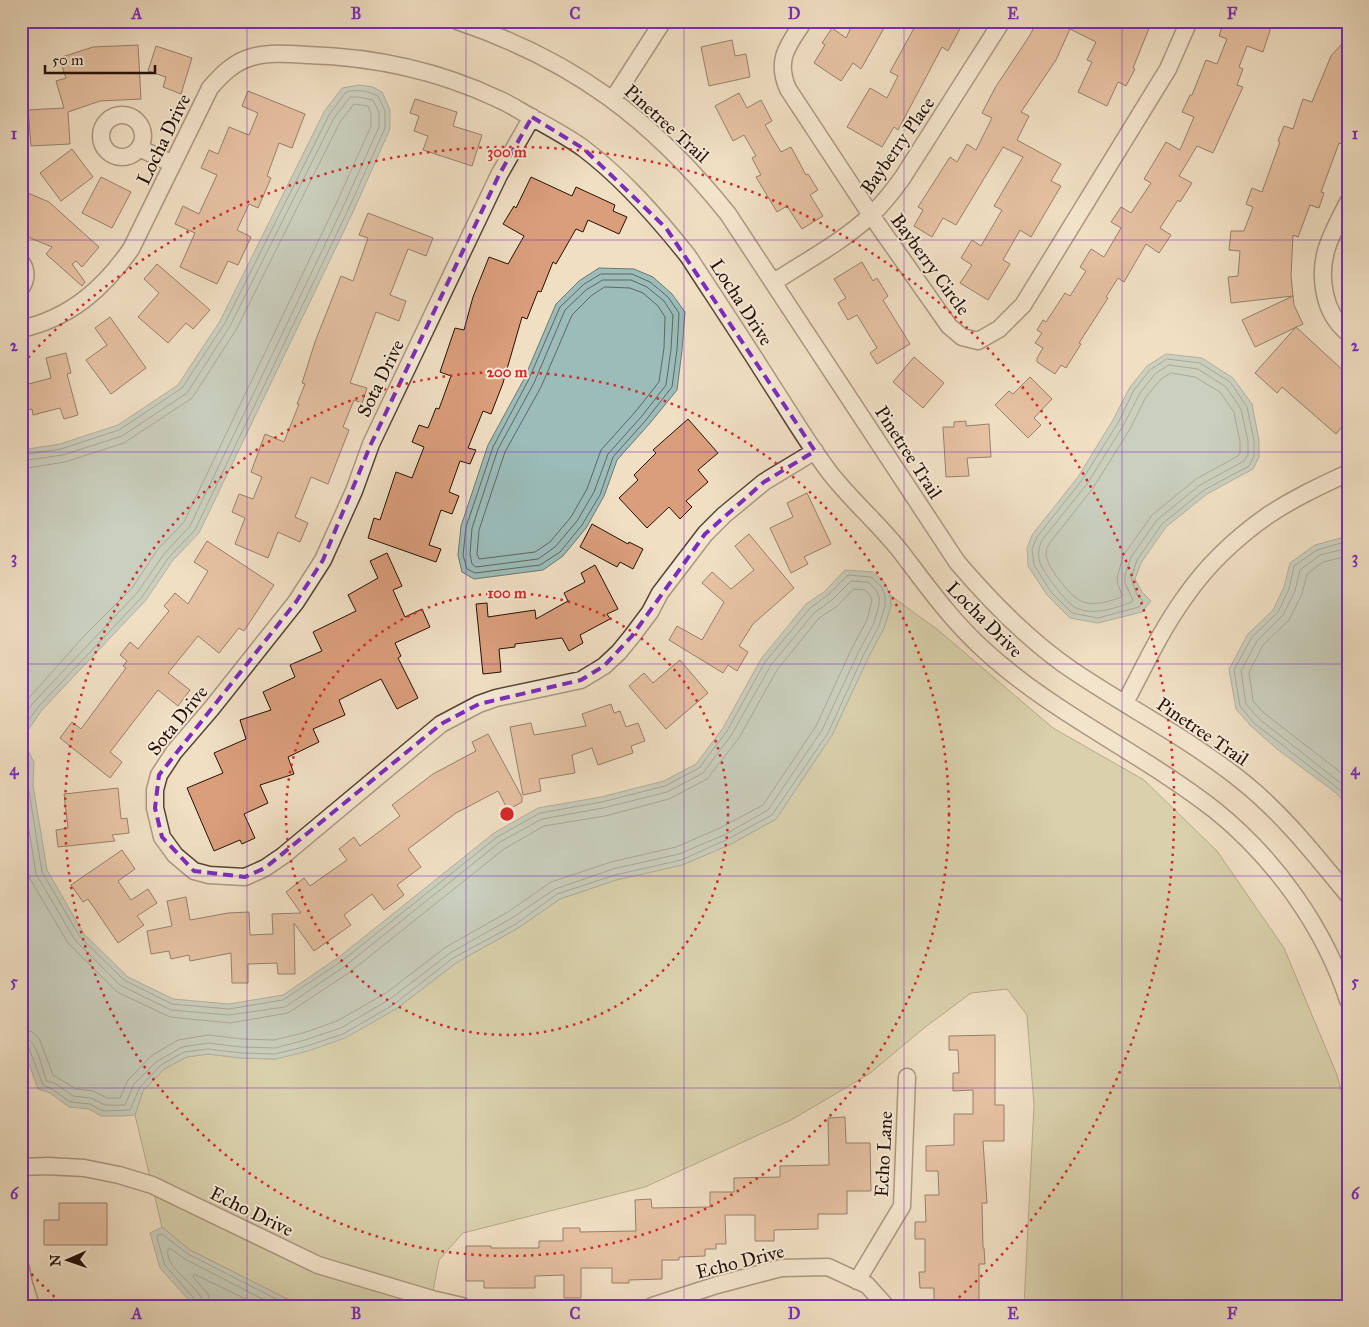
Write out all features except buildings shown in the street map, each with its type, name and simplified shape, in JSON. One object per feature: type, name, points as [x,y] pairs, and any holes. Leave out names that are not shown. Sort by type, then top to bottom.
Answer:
[{"type":"street","name":"Pinetree Trail","points":[[457,21],[526,48],[555,63],[613,99],[672,149],[701,180],[728,214],[957,562],[967,574],[1006,616],[1072,670],[1207,755],[1243,782],[1276,812],[1348,895]]},
{"type":"street","points":[[613,99],[663,21]]},
{"type":"street","name":"Bayberry Circle","points":[[804,21],[786,49],[783,58],[784,79],[788,89],[871,215],[949,326],[962,337],[978,340],[999,329],[1022,304],[1158,86],[1168,69],[1189,21]]},
{"type":"street","name":"Bayberry Place","points":[[774,282],[854,229],[888,198],[1002,21]]},
{"type":"street","name":"Locha Drive","points":[[21,329],[51,320],[76,306],[97,290],[116,269],[131,249],[210,88],[222,74],[237,63],[253,56],[284,54],[357,58],[437,75],[500,100],[558,131],[602,164],[666,228],[688,256],[831,474],[901,552],[948,613],[982,648],[1015,677],[1050,703],[1182,787],[1216,812],[1248,840],[1282,880],[1317,931],[1336,969],[1348,1000]]},
{"type":"street","name":"Sota Drive","points":[[532,117],[499,175],[375,435],[354,491],[323,560],[296,602],[211,709],[174,752],[159,775],[155,790],[155,808],[162,837],[175,855],[194,871],[209,875],[245,877],[265,868],[284,855],[441,724],[479,704],[496,698],[581,680],[604,666],[620,652],[705,534],[724,515],[764,482],[815,451]]},
{"type":"street","points":[[139,148],[173,164]]},
{"type":"street","points":[[1348,202],[1326,249],[1322,270],[1326,301],[1335,320],[1348,333]]},
{"type":"street","points":[[21,262],[26,270],[26,277],[21,288]]},
{"type":"street","points":[[1125,703],[1165,628],[1186,595],[1210,566],[1237,539],[1268,516],[1300,496],[1348,473]]},
{"type":"street","name":"Echo Lane","points":[[857,1281],[902,1206],[906,1077]]},
{"type":"street","name":"Echo Drive","points":[[21,1167],[84,1168],[118,1174],[144,1182],[185,1200],[318,1266],[462,1306]]},
{"type":"street","name":"Echo Drive","points":[[652,1306],[781,1268],[828,1267],[867,1285],[886,1306]]},
{"type":"street","points":[[21,1269],[31,1306]]},
{"type":"highlighted area","points":[[532,117],[584,149],[666,228],[815,451],[764,482],[705,534],[632,636],[604,666],[581,680],[479,704],[441,724],[265,868],[245,877],[194,871],[162,837],[155,808],[159,775],[296,602],[323,560],[371,444],[499,175]]},
{"type":"green space","points":[[890,595],[938,630],[1053,728],[1144,780],[1217,851],[1284,948],[1337,1075],[1348,1116],[1348,1306],[1024,1306],[1034,1105],[1027,1015],[1007,989],[971,993],[924,1028],[869,1074],[791,1120],[645,1187],[463,1233],[439,1260],[430,1306],[305,1306],[293,1302],[190,1250],[162,1227],[135,1115],[143,1091],[164,1069],[187,1057],[208,1054],[241,1058],[276,1059],[396,1009],[456,963],[518,928],[560,899],[616,880],[682,865],[729,845],[776,819],[832,735],[884,628],[891,606]]},
{"type":"water","points":[[359,85],[373,87],[382,92],[390,110],[390,129],[353,212],[199,533],[173,560],[146,600],[42,710],[26,733],[25,745],[34,762],[33,785],[47,870],[84,934],[128,977],[173,999],[229,1004],[283,995],[339,957],[494,833],[538,808],[601,797],[664,781],[696,764],[723,728],[761,659],[806,604],[824,592],[845,570],[873,572],[885,583],[890,595],[891,606],[884,628],[832,735],[776,819],[729,845],[682,865],[616,880],[560,899],[518,928],[456,963],[396,1009],[345,1038],[308,1051],[276,1059],[241,1058],[208,1054],[187,1057],[164,1069],[143,1091],[135,1115],[101,1116],[89,1109],[69,1107],[50,1093],[38,1089],[21,1042],[21,450],[60,444],[118,425],[178,385],[220,321],[324,112],[342,88]]},
{"type":"water","points":[[599,268],[634,269],[653,277],[672,294],[685,312],[677,390],[617,460],[604,496],[586,528],[563,556],[543,570],[474,579],[462,572],[458,555],[461,526],[488,445],[524,379],[556,304],[579,281]]},
{"type":"water","points":[[1166,354],[1202,358],[1233,378],[1252,404],[1259,440],[1259,457],[1253,469],[1207,494],[1166,527],[1141,563],[1135,579],[1142,592],[1151,601],[1142,612],[1098,623],[1070,618],[1047,595],[1028,566],[1027,548],[1032,535],[1078,477],[1113,420],[1130,387],[1147,366]]},
{"type":"water","points":[[1348,536],[1348,806],[1336,793],[1277,749],[1251,726],[1236,709],[1229,669],[1248,634],[1273,610],[1284,587],[1290,563],[1315,545]]},
{"type":"water","points":[[162,1227],[190,1250],[293,1302],[305,1306],[194,1306],[160,1268],[150,1233]]}]
